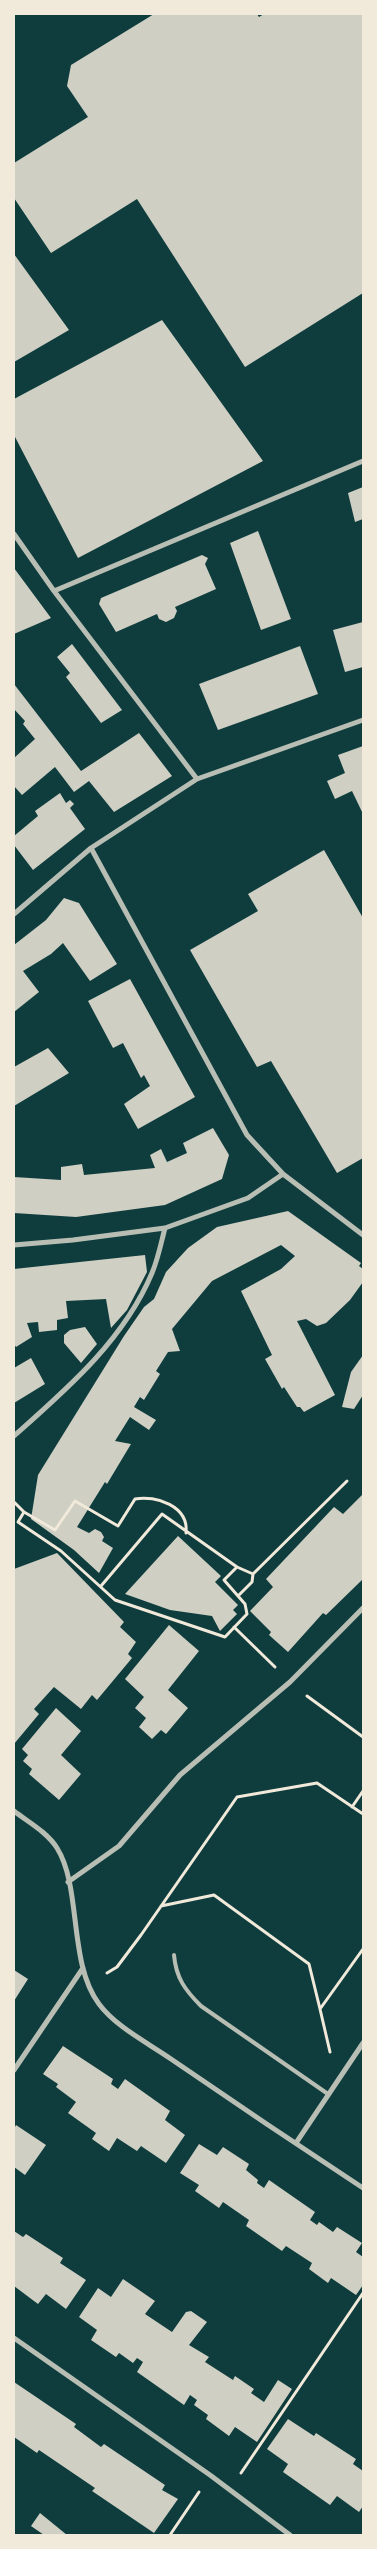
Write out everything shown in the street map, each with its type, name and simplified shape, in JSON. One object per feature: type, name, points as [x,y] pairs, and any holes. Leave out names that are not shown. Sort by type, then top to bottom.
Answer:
[{"type":"street","points":[[54,591],[363,461]]},
{"type":"street","points":[[14,534],[54,591],[197,779]]},
{"type":"street","points":[[14,914],[91,848],[197,779],[363,720]]},
{"type":"street","points":[[91,848],[247,1135],[283,1174],[363,1236]]},
{"type":"street","points":[[14,1245],[73,1240],[165,1228],[248,1198],[283,1174]]},
{"type":"street","points":[[14,1436],[81,1376],[127,1318],[139,1300],[153,1271],[165,1228]]},
{"type":"street","points":[[68,1882],[119,1846],[180,1776],[290,1682],[363,1608]]},
{"type":"street","points":[[14,1811],[56,1846],[62,1857],[83,1968],[93,1995],[100,2006],[118,2022],[363,2188]]},
{"type":"street","points":[[14,2070],[83,1968]]},
{"type":"street","points":[[296,2143],[363,2043]]},
{"type":"street","points":[[14,2338],[230,2489],[290,2535]]},
{"type":"lane","points":[[174,1955],[179,1979],[186,1991],[202,2006],[328,2094]]},
{"type":"path","points":[[238,1596],[252,1582],[254,1574],[347,1481]]},
{"type":"path","points":[[14,1502],[24,1512],[55,1530],[75,1501],[118,1526],[135,1500],[151,1498],[168,1504],[176,1510],[187,1525],[186,1533]]},
{"type":"path","points":[[24,1512],[18,1522],[61,1551],[115,1600],[224,1637],[247,1614],[245,1604],[224,1580],[237,1567]]},
{"type":"path","points":[[100,1586],[162,1514],[186,1533],[237,1567],[254,1574]]},
{"type":"path","points":[[234,1627],[290,1682],[318,1706],[363,1737]]},
{"type":"path","points":[[88,1983],[117,1967],[162,1906],[237,1797],[318,1783],[363,1814]]},
{"type":"path","points":[[352,1807],[363,1791]]},
{"type":"path","points":[[162,1906],[214,1895],[309,1964],[336,2082]]},
{"type":"path","points":[[320,2009],[363,1949]]},
{"type":"path","points":[[230,2489],[363,2294]]},
{"type":"path","points":[[170,2535],[210,2475]]},
{"type":"building","points":[[154,14],[257,14],[259,17],[264,14],[363,14],[363,293],[245,367],[137,199],[51,253],[14,198],[14,163],[88,117],[67,86],[71,65]]},
{"type":"building","points":[[14,254],[69,330],[14,362]]},
{"type":"building","points":[[162,320],[263,461],[78,558],[14,435],[14,399]]},
{"type":"building","points":[[363,487],[363,519],[355,522],[348,493]]},
{"type":"building","points":[[258,531],[291,619],[261,630],[230,543]]},
{"type":"building","points":[[202,555],[208,558],[205,564],[216,589],[175,607],[177,611],[174,618],[166,622],[159,619],[157,614],[116,632],[99,604],[101,598]]},
{"type":"building","points":[[14,568],[51,618],[14,634]]},
{"type":"building","points":[[363,622],[363,667],[345,672],[333,630]]},
{"type":"building","points":[[72,644],[122,710],[101,723],[66,677],[70,673],[57,657]]},
{"type":"building","points":[[300,646],[318,694],[218,730],[199,684]]},
{"type":"building","points":[[14,684],[81,771],[139,733],[172,776],[114,812],[89,781],[74,792],[55,767],[22,795],[14,786],[14,758],[35,739],[23,724],[25,721],[14,709]]},
{"type":"building","points":[[363,746],[363,814],[352,791],[335,799],[327,781],[345,773],[338,755]]},
{"type":"building","points":[[60,793],[66,803],[70,800],[74,804],[70,808],[85,829],[33,870],[14,845],[14,836],[38,816],[35,811]]},
{"type":"building","points":[[324,850],[363,918],[363,1158],[337,1173],[271,1061],[257,1067],[190,950],[258,911],[248,894]]},
{"type":"building","points":[[64,898],[79,903],[117,964],[90,981],[63,943],[51,954],[23,971],[39,992],[14,1012],[14,945],[46,920]]},
{"type":"building","points":[[130,979],[195,1097],[138,1129],[124,1104],[150,1086],[144,1075],[141,1078],[123,1043],[113,1048],[88,1001]]},
{"type":"building","points":[[48,1048],[69,1073],[14,1106],[14,1067]]},
{"type":"building","points":[[213,1128],[229,1155],[222,1179],[165,1205],[76,1217],[14,1213],[14,1177],[61,1180],[61,1167],[82,1164],[84,1175],[155,1168],[150,1155],[161,1149],[167,1162],[187,1153],[183,1143]]},
{"type":"building","points":[[288,1211],[361,1263],[359,1266],[363,1269],[363,1282],[350,1300],[326,1323],[317,1326],[306,1319],[297,1321],[335,1395],[304,1412],[300,1407],[297,1407],[284,1387],[282,1389],[265,1359],[272,1355],[241,1291],[281,1269],[295,1256],[281,1245],[212,1281],[172,1329],[180,1351],[168,1352],[156,1371],[160,1374],[144,1400],[140,1397],[134,1407],[156,1420],[149,1430],[130,1417],[115,1441],[131,1444],[107,1484],[105,1482],[77,1527],[89,1533],[95,1529],[101,1532],[104,1537],[102,1541],[113,1548],[99,1573],[74,1550],[31,1519],[38,1475],[124,1336],[144,1307],[154,1299],[166,1272],[188,1248],[217,1227]]},
{"type":"building","points":[[145,1255],[147,1272],[127,1310],[111,1328],[106,1299],[66,1301],[68,1318],[57,1320],[57,1330],[39,1332],[38,1322],[27,1323],[32,1337],[16,1347],[14,1344],[14,1269]]},
{"type":"building","points":[[85,1327],[97,1344],[81,1363],[64,1343],[64,1335],[70,1330]]},
{"type":"building","points":[[363,1355],[363,1395],[354,1409],[342,1407],[351,1372]]},
{"type":"building","points":[[31,1358],[45,1384],[14,1403],[14,1368]]},
{"type":"building","points":[[363,1494],[363,1579],[326,1615],[323,1613],[288,1652],[269,1635],[271,1632],[250,1611],[273,1587],[266,1579],[334,1507],[343,1514]]},
{"type":"building","points":[[178,1536],[221,1576],[215,1582],[238,1605],[233,1610],[237,1614],[220,1631],[212,1616],[170,1610],[125,1594]]},
{"type":"building","points":[[57,1553],[124,1622],[120,1627],[136,1642],[128,1654],[132,1658],[97,1700],[92,1695],[81,1709],[54,1687],[34,1709],[39,1714],[14,1744],[14,1569]]},
{"type":"building","points":[[169,1625],[199,1651],[168,1690],[188,1708],[166,1734],[161,1730],[152,1739],[139,1727],[146,1718],[135,1708],[144,1697],[125,1679]]},
{"type":"building","points":[[56,1708],[81,1731],[61,1755],[81,1774],[59,1800],[29,1774],[32,1769],[23,1761],[28,1755],[22,1749]]},
{"type":"building","points":[[14,1970],[28,1979],[14,2001]]},
{"type":"building","points":[[63,2046],[113,2079],[111,2084],[118,2089],[125,2079],[170,2111],[165,2120],[185,2135],[166,2163],[141,2146],[137,2151],[117,2138],[109,2151],[92,2139],[96,2133],[68,2113],[76,2102],[56,2087],[58,2084],[43,2074]]},
{"type":"building","points":[[16,2125],[46,2145],[25,2175],[14,2167],[14,2129]]},
{"type":"building","points":[[199,2144],[217,2155],[223,2147],[249,2164],[246,2170],[264,2188],[269,2180],[315,2212],[310,2220],[317,2225],[319,2222],[333,2232],[337,2227],[362,2243],[356,2252],[363,2257],[363,2285],[356,2295],[331,2278],[328,2283],[309,2269],[312,2263],[286,2246],[282,2251],[246,2226],[249,2220],[223,2202],[219,2208],[195,2191],[199,2185],[180,2173]]},
{"type":"building","points":[[14,2231],[23,2237],[26,2234],[63,2258],[60,2263],[86,2280],[66,2309],[46,2294],[38,2304],[14,2286]]},
{"type":"building","points":[[123,2279],[155,2301],[145,2314],[172,2332],[186,2312],[191,2311],[207,2322],[189,2345],[209,2357],[205,2362],[233,2380],[235,2376],[254,2389],[251,2393],[264,2402],[278,2380],[292,2389],[257,2442],[235,2427],[229,2436],[206,2419],[208,2415],[194,2405],[197,2400],[190,2395],[184,2405],[137,2372],[143,2362],[137,2358],[133,2363],[119,2353],[116,2357],[91,2340],[97,2330],[79,2317],[98,2288],[111,2297]]},
{"type":"building","points":[[14,2382],[76,2424],[74,2427],[101,2447],[104,2444],[165,2485],[162,2490],[178,2499],[154,2533],[92,2491],[95,2488],[39,2450],[37,2453],[14,2437]]},
{"type":"building","points":[[288,2419],[314,2436],[316,2433],[356,2459],[353,2464],[363,2471],[363,2506],[359,2512],[337,2496],[330,2505],[283,2472],[288,2464],[267,2449]]},
{"type":"building","points":[[40,2513],[67,2535],[44,2535],[31,2526]]}]
